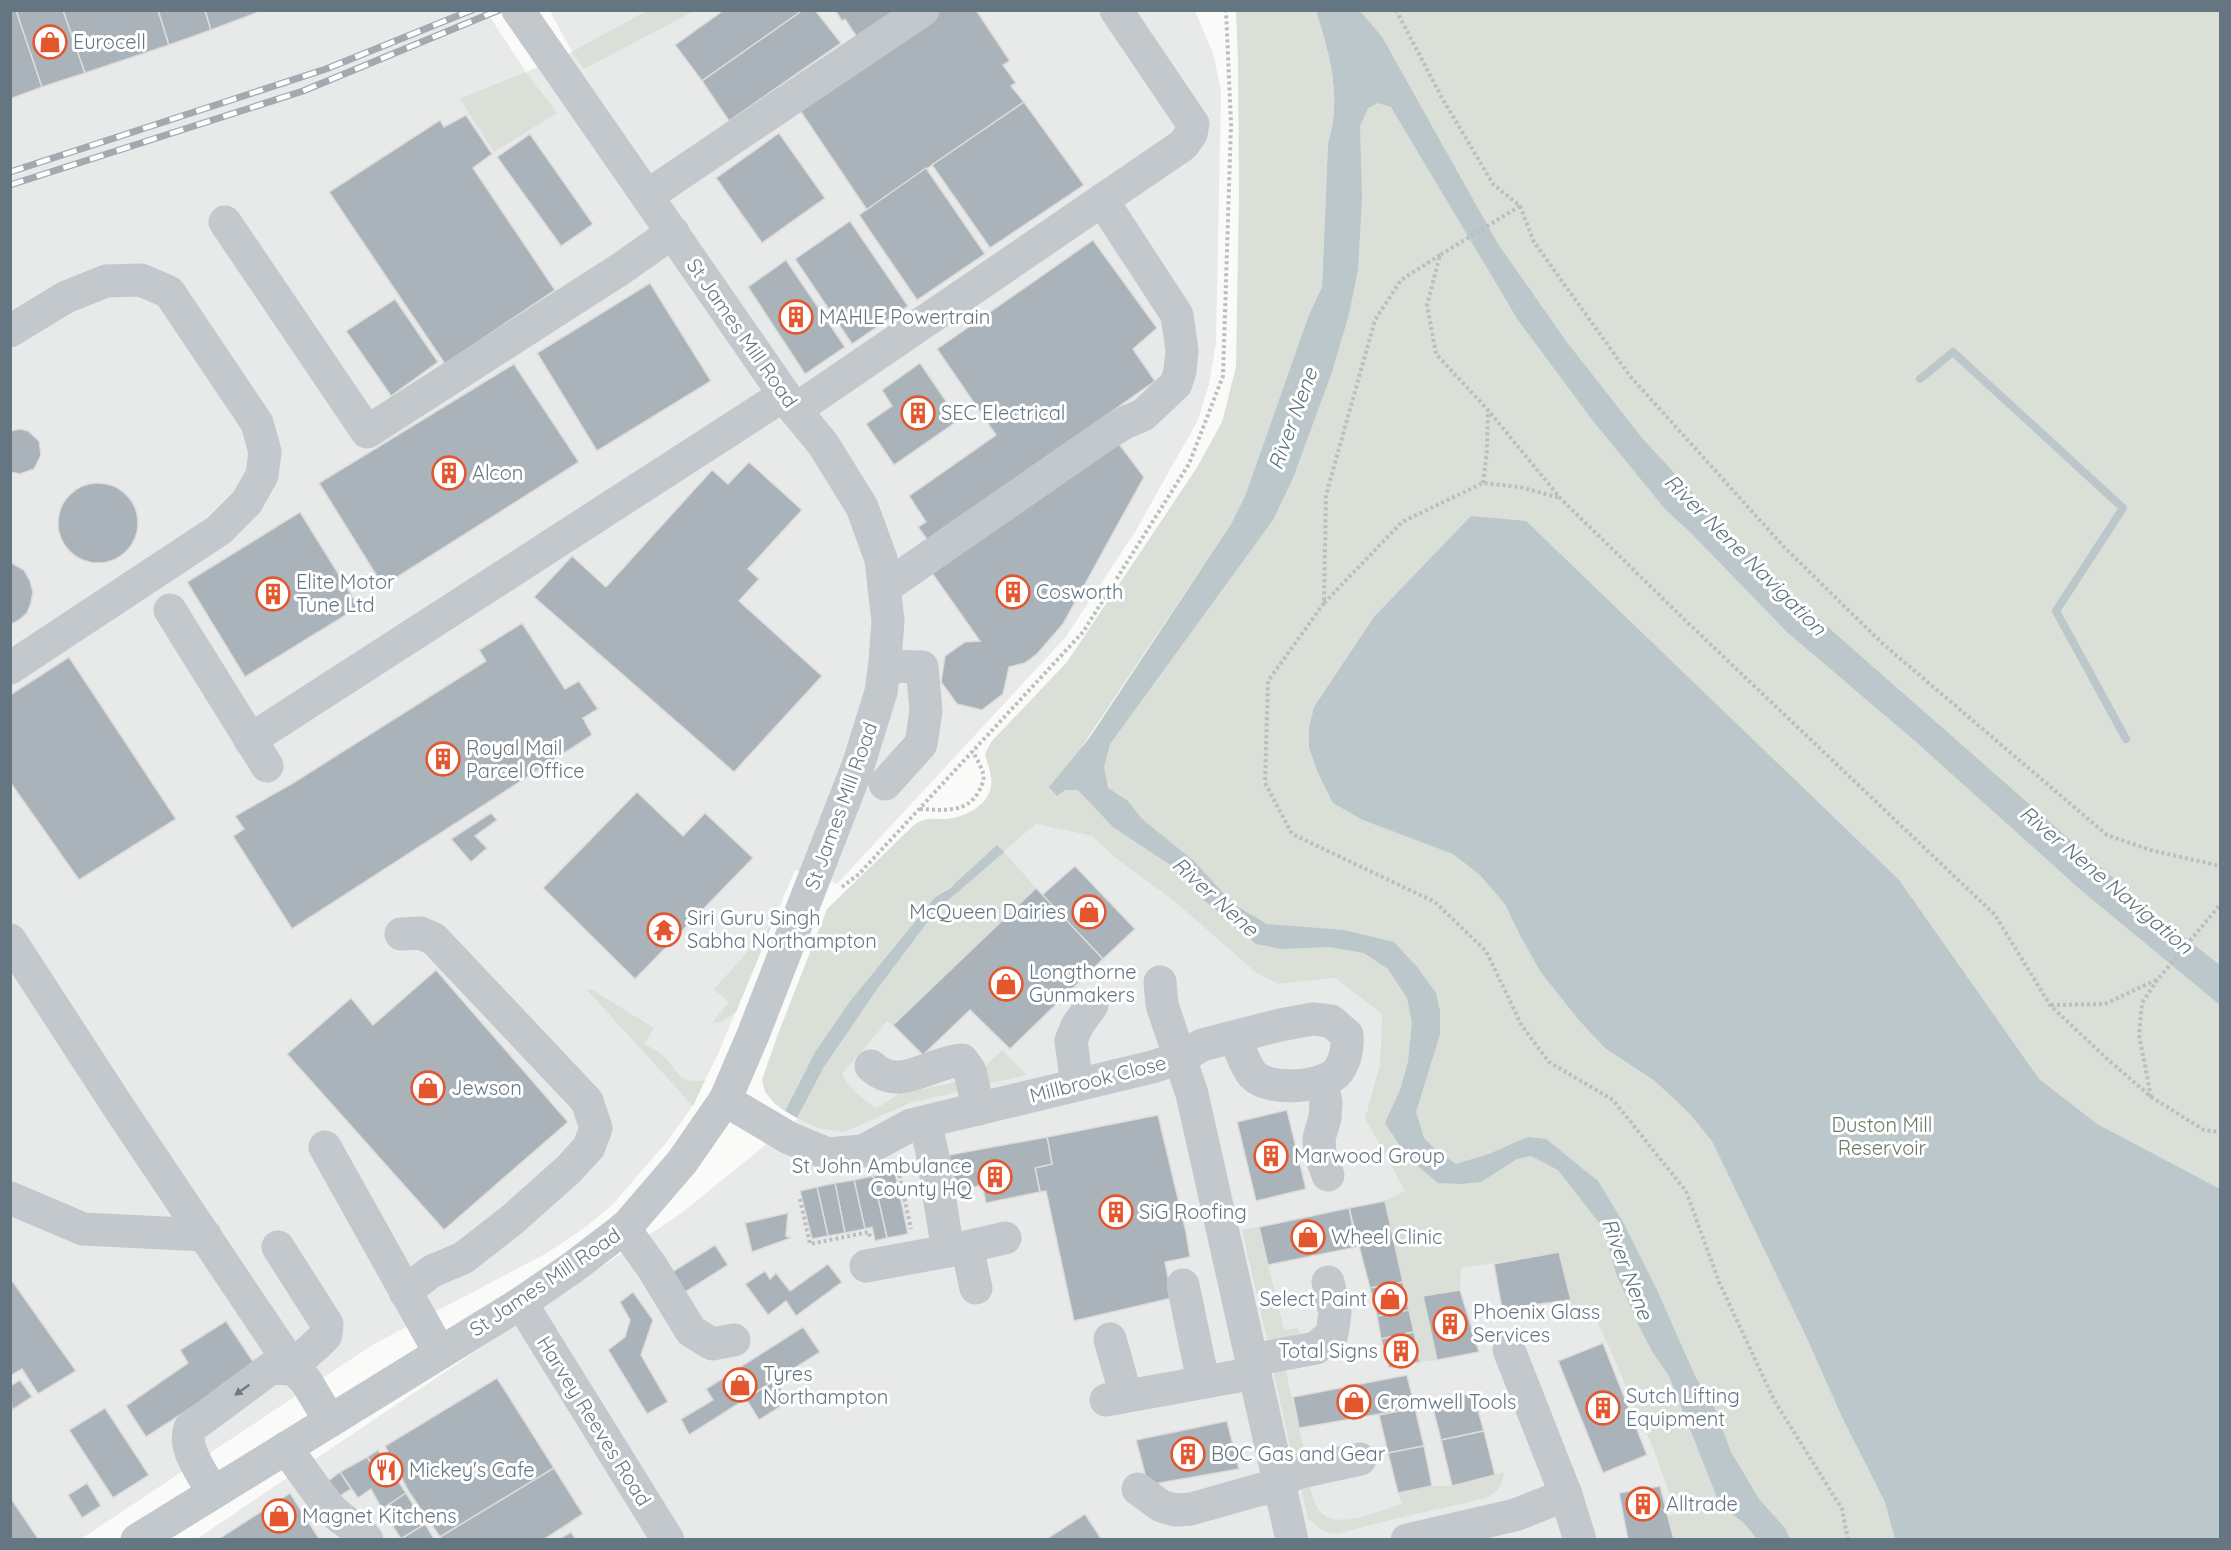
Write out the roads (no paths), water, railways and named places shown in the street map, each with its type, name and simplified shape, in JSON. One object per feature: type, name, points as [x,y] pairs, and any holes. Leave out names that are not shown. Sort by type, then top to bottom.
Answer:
[{"type":"street","name":"St James Mill Road","points":[[138,1539],[520,1303],[624,1228],[682,1162],[725,1100],[753,1035],[859,763],[881,692],[888,621],[881,559],[862,507],[823,444],[789,402],[518,10]]},
{"type":"street","points":[[647,196],[923,10]]},
{"type":"street","points":[[170,610],[259,753],[789,402],[1102,200],[1183,145],[1191,134],[1193,124],[1116,10]]},
{"type":"street","points":[[884,588],[1105,435],[1143,415],[1176,384],[1182,350],[1177,315],[1102,200]]},
{"type":"street","points":[[225,222],[367,432],[622,268],[673,232]]},
{"type":"street","points":[[10,331],[66,297],[106,281],[141,280],[169,292],[257,423],[265,452],[262,475],[247,502],[219,530],[10,668]]},
{"type":"street","points":[[885,666],[922,667],[926,711],[921,744],[885,784]]},
{"type":"street","points":[[401,934],[420,933],[434,939],[587,1101],[596,1128],[589,1147],[569,1169],[513,1219],[463,1258],[432,1271],[405,1292]]},
{"type":"street","points":[[10,940],[204,1235],[294,1369],[306,1381],[330,1421]]},
{"type":"street","points":[[1160,982],[1162,1005],[1180,1058],[1203,1045],[1313,1019],[1331,1021],[1347,1035],[1348,1048],[1338,1071],[1322,1082],[1292,1086],[1271,1084],[1254,1076],[1235,1038]]},
{"type":"street","points":[[1077,1085],[1071,1041],[1077,1026],[1092,1005]]},
{"type":"street","name":"Millbrook Close","points":[[725,1100],[789,1138],[828,1154],[863,1151],[911,1125],[1152,1067],[1180,1058],[1192,1094],[1292,1539]]},
{"type":"street","points":[[872,1066],[881,1075],[895,1079],[951,1061],[962,1060],[970,1071],[978,1109]]},
{"type":"street","points":[[1322,1082],[1326,1103],[1325,1118],[1319,1138],[1320,1154],[1328,1175]]},
{"type":"street","points":[[925,1122],[957,1249],[976,1288]]},
{"type":"street","points":[[325,1147],[440,1353]]},
{"type":"street","points":[[10,1198],[83,1229],[204,1235]]},
{"type":"street","points":[[624,1228],[652,1267],[691,1331],[712,1344],[734,1340]]},
{"type":"street","points":[[869,1255],[957,1249],[1005,1238]]},
{"type":"street","points":[[278,1246],[327,1324],[327,1335],[317,1346],[300,1358],[294,1369]]},
{"type":"street","points":[[1110,1339],[1116,1399],[1203,1381],[1316,1348],[1332,1334],[1335,1313],[1328,1282]]},
{"type":"street","points":[[1183,1285],[1203,1381]]},
{"type":"street","name":"Harvey Reeves Road","points":[[520,1303],[668,1539]]},
{"type":"street","points":[[1509,1350],[1566,1495],[1580,1539]]},
{"type":"street","points":[[213,1493],[190,1448],[187,1436],[190,1428],[271,1368],[294,1369]]},
{"type":"street","points":[[286,1448],[332,1510],[367,1539]]},
{"type":"street","points":[[1138,1489],[1161,1506],[1175,1510],[1191,1509],[1280,1483],[1300,1472],[1359,1460]]},
{"type":"street","points":[[1407,1539],[1515,1515],[1566,1495]]},
{"type":"water","points":[[1316,11],[1360,11],[1382,37],[1498,244],[1566,341],[1642,438],[1721,524],[1813,614],[2152,912],[2220,965],[2220,1005],[2082,891],[1915,741],[1787,632],[1666,510],[1593,421],[1518,320],[1391,107],[1378,103],[1368,108],[1360,126],[1362,198],[1358,270],[1349,314],[1332,372],[1293,478],[1273,520],[1110,744],[1104,767],[1108,788],[1128,801],[1142,819],[1195,862],[1233,904],[1267,924],[1344,930],[1394,942],[1417,967],[1436,993],[1440,1011],[1440,1034],[1416,1112],[1424,1138],[1456,1164],[1489,1154],[1528,1137],[1546,1139],[1598,1181],[1623,1222],[1657,1290],[1696,1378],[1714,1407],[1731,1452],[1759,1499],[1785,1528],[1790,1539],[1757,1539],[1744,1523],[1720,1505],[1669,1376],[1653,1353],[1639,1326],[1616,1273],[1603,1228],[1558,1170],[1531,1156],[1517,1159],[1481,1182],[1438,1183],[1408,1158],[1385,1123],[1400,1090],[1408,1062],[1412,1022],[1407,998],[1388,969],[1364,953],[1329,947],[1282,949],[1256,944],[1204,900],[1178,870],[1113,827],[1078,790],[1065,790],[1057,796],[1049,787],[1088,740],[1231,524],[1245,496],[1308,317],[1322,287],[1328,143],[1334,110],[1334,93],[1330,60]]},
{"type":"water","name":"Duston Mill Reservoir","points":[[1471,516],[1526,521],[1899,880],[2039,1079],[2097,1124],[2220,1189],[2220,1539],[1895,1539],[1885,1502],[1843,1419],[1806,1336],[1712,1141],[1689,1113],[1655,1081],[1605,1048],[1578,1019],[1540,971],[1505,904],[1480,875],[1453,854],[1363,820],[1333,803],[1318,773],[1309,747],[1309,728],[1314,707],[1374,617]]},
{"type":"water","points":[[997,845],[1004,852],[936,911],[878,988],[824,1067],[797,1118],[785,1111],[815,1052],[850,1001],[935,897],[950,888]]},
{"type":"waterway","points":[[1920,379],[1953,352],[2123,508],[2056,611],[2126,739]]},
{"type":"railway","points":[[10,172],[326,69],[472,10]]},
{"type":"railway","points":[[10,185],[303,91],[499,10]]},
{"type":"place","name":"Eurocell","points":[[50,42]]},
{"type":"place","name":"MAHLE Powertrain","points":[[796,317]]},
{"type":"place","name":"SEC Electrical","points":[[918,413]]},
{"type":"place","name":"Alcon","points":[[449,473]]},
{"type":"place","name":"Cosworth","points":[[1013,592]]},
{"type":"place","name":"Elite Motor Tune Ltd","points":[[273,594]]},
{"type":"place","name":"Royal Mail Parcel Office","points":[[443,759]]},
{"type":"place","name":"McQueen Dairies","points":[[1089,912]]},
{"type":"place","name":"Siri Guru Singh Sabha Northampton","points":[[664,930]]},
{"type":"place","name":"Longthorne Gunmakers","points":[[1006,984]]},
{"type":"place","name":"Jewson","points":[[428,1088]]},
{"type":"place","name":"Marwood Group","points":[[1271,1156]]},
{"type":"place","name":"St John Ambulance County HQ","points":[[995,1177]]},
{"type":"place","name":"SiG Roofing","points":[[1116,1212]]},
{"type":"place","name":"Wheel Clinic","points":[[1308,1237]]},
{"type":"place","name":"Select Paint","points":[[1390,1299]]},
{"type":"place","name":"Phoenix Glass Services","points":[[1450,1324]]},
{"type":"place","name":"Total Signs","points":[[1401,1351]]},
{"type":"place","name":"Tyres Northampton","points":[[740,1385]]},
{"type":"place","name":"Cromwell Tools","points":[[1354,1402]]},
{"type":"place","name":"Sutch Lifting Equipment","points":[[1603,1408]]},
{"type":"place","name":"BOC Gas and Gear","points":[[1188,1454]]},
{"type":"place","name":"Mickey's Cafe","points":[[386,1470]]},
{"type":"place","name":"Alltrade","points":[[1643,1504]]},
{"type":"place","name":"Magnet Kitchens","points":[[279,1516]]},
{"type":"water label","name":"River Nene","points":[[1293,419]]},
{"type":"water label","name":"River Nene Navigation","points":[[1745,555]]},
{"type":"water label","name":"River Nene Navigation","points":[[2106,880]]},
{"type":"water label","name":"River Nene","points":[[1215,897]]},
{"type":"water label","name":"River Nene","points":[[1627,1269]]}]
